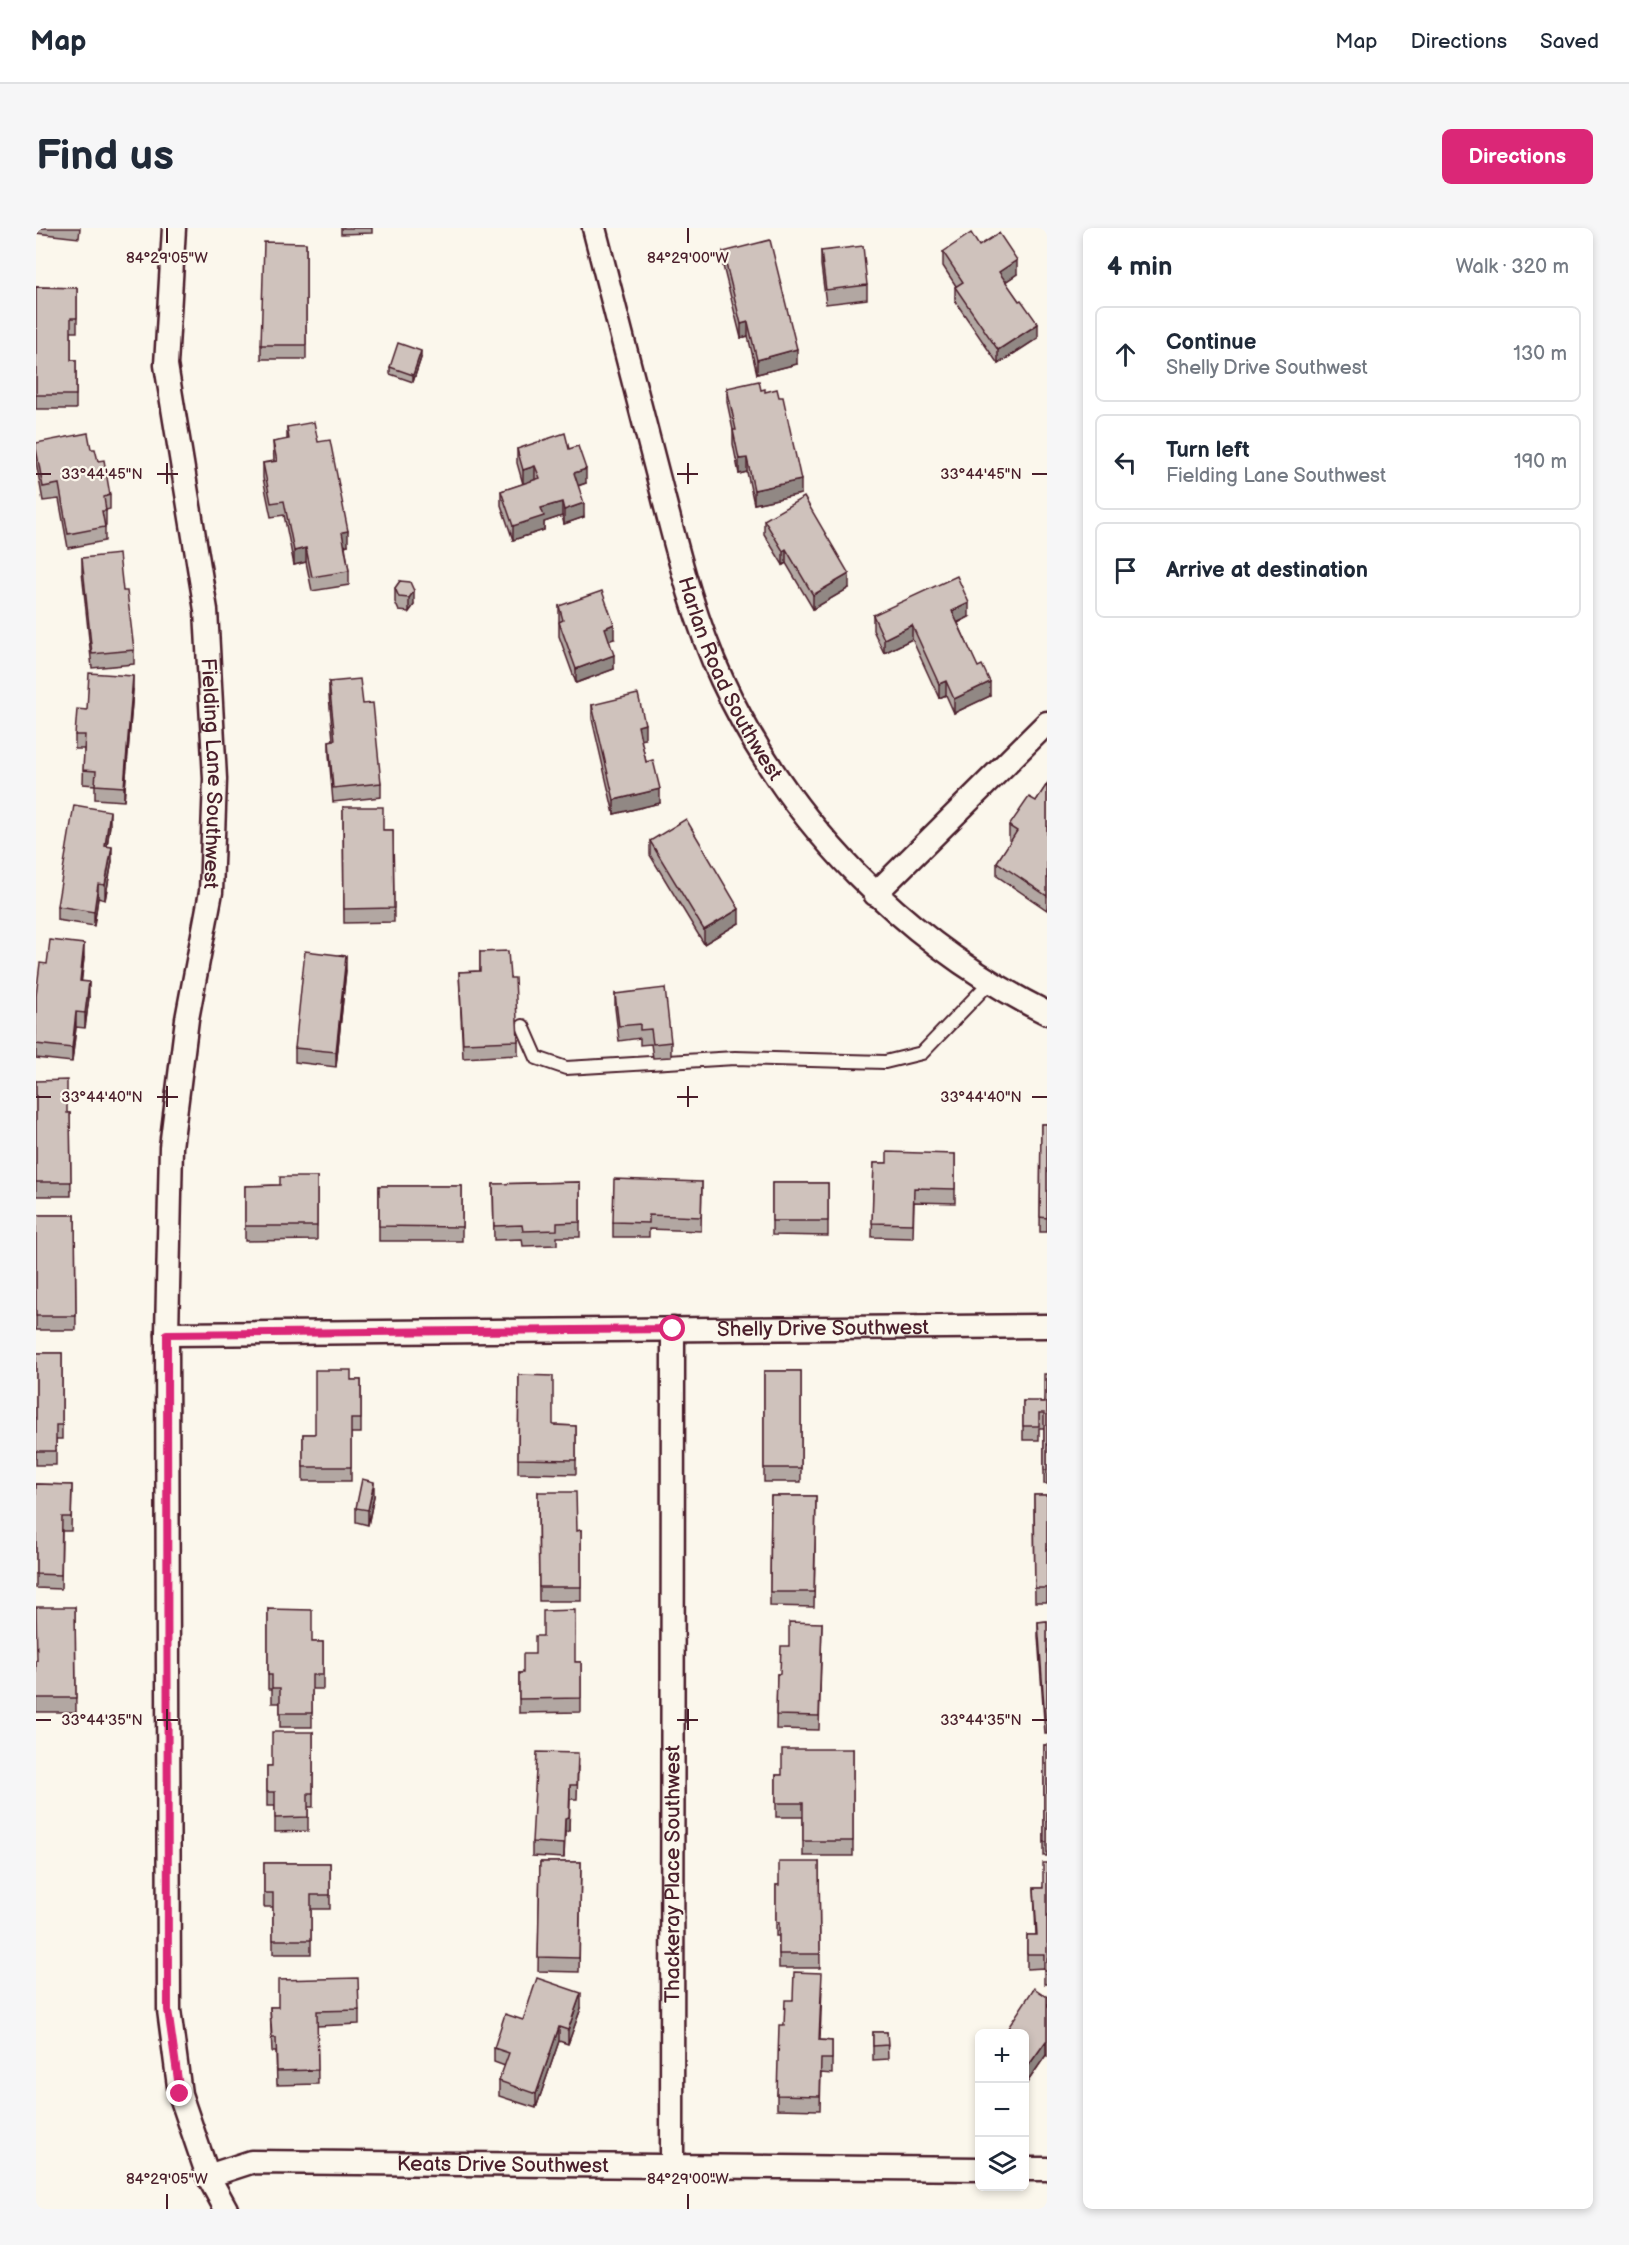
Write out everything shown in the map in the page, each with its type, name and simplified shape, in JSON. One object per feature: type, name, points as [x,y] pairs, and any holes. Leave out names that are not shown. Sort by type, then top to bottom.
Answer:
[{"type":"street","name":"Fielding Lane Southwest","points":[[174,228],[166,365],[206,610],[215,779],[211,892],[187,1018],[171,1147],[167,1334],[168,2010],[180,2094],[208,2176],[226,2209]]},
{"type":"street","name":"Harlan Road Southwest","points":[[594,228],[687,588],[722,679],[762,755],[812,825],[875,894],[944,951],[1016,998],[1047,1013]]},
{"type":"street","points":[[875,894],[1047,723]]},
{"type":"street","name":"Shelly Drive Southwest","points":[[167,1334],[1047,1326]]},
{"type":"street","name":"Thackeray Place Southwest","points":[[672,2166],[673,1329]]},
{"type":"street","name":"Keats Drive Southwest","points":[[208,2176],[251,2162],[975,2169]]},
{"type":"street","points":[[1029,2169],[1047,2169]]},
{"type":"lane","points":[[523,1026],[537,1058],[566,1068],[735,1058],[885,1062],[922,1053],[991,981]]},
{"type":"building","points":[[971,233],[979,246],[999,233],[1017,260],[999,272],[1038,324],[998,350],[955,287],[963,282],[943,252]]},
{"type":"building","points":[[770,240],[797,349],[757,360],[748,322],[741,324],[723,252]]},
{"type":"building","points":[[264,242],[306,243],[306,345],[261,345]]},
{"type":"building","points":[[863,246],[867,285],[826,290],[821,251]]},
{"type":"building","points":[[36,287],[77,288],[77,318],[71,318],[71,360],[76,360],[76,395],[36,395]]},
{"type":"building","points":[[398,343],[421,351],[413,375],[390,367]]},
{"type":"building","points":[[759,381],[761,390],[765,389],[765,392],[777,389],[779,397],[783,397],[801,480],[754,490],[747,458],[739,459],[733,430],[736,430],[727,388]]},
{"type":"building","points":[[314,422],[318,442],[330,440],[348,531],[342,532],[349,571],[312,577],[306,548],[294,551],[284,501],[271,503],[263,463],[277,461],[273,442],[289,439],[287,427]]},
{"type":"building","points":[[88,433],[91,449],[95,449],[98,461],[104,460],[110,495],[104,497],[106,511],[102,511],[105,527],[68,534],[59,484],[43,487],[36,443]]},
{"type":"building","points":[[565,433],[569,449],[578,446],[586,469],[574,473],[584,503],[564,510],[562,502],[541,508],[544,516],[513,526],[501,491],[540,478],[535,466],[523,470],[517,449]]},
{"type":"building","points":[[804,497],[849,574],[813,595],[786,549],[783,551],[764,520]]},
{"type":"building","points":[[119,554],[123,591],[127,591],[134,650],[92,654],[82,558]]},
{"type":"building","points":[[957,576],[969,603],[952,611],[978,667],[982,665],[990,682],[954,699],[946,681],[939,684],[912,625],[884,639],[873,615]]},
{"type":"building","points":[[400,581],[410,582],[414,591],[409,598],[399,597],[395,588]]},
{"type":"building","points":[[602,591],[614,624],[605,628],[614,655],[576,669],[559,622],[563,620],[559,606]]},
{"type":"building","points":[[89,673],[133,676],[124,787],[95,785],[96,771],[83,770],[85,735],[75,735],[77,709],[87,710]]},
{"type":"building","points":[[360,679],[363,704],[373,703],[381,783],[333,788],[329,741],[335,740],[329,682]]},
{"type":"building","points":[[638,694],[645,724],[638,726],[646,762],[653,760],[660,789],[614,800],[592,705]]},
{"type":"building","points":[[1047,784],[1047,896],[997,862],[1017,831],[1009,826],[1029,797],[1036,801]]},
{"type":"building","points":[[74,805],[110,811],[105,846],[112,847],[105,885],[98,884],[94,912],[57,906]]},
{"type":"building","points":[[343,807],[383,807],[383,830],[393,830],[394,908],[344,909]]},
{"type":"building","points":[[686,819],[739,909],[704,930],[650,841]]},
{"type":"building","points":[[50,940],[84,944],[80,981],[89,982],[85,1013],[76,1012],[72,1048],[36,1044],[36,996],[40,963],[47,964]]},
{"type":"building","points":[[305,951],[346,956],[336,1052],[295,1048]]},
{"type":"building","points":[[508,951],[510,978],[515,978],[518,1041],[463,1043],[459,972],[480,971],[480,952]]},
{"type":"building","points":[[665,988],[671,1042],[653,1044],[651,1029],[640,1030],[640,1024],[619,1026],[615,994]]},
{"type":"building","points":[[67,1080],[71,1182],[36,1182],[36,1081]]},
{"type":"building","points":[[1041,1124],[1047,1124],[1047,1218],[1040,1217]]},
{"type":"building","points":[[887,1152],[955,1154],[955,1189],[914,1188],[913,1224],[872,1223],[874,1163],[887,1163]]},
{"type":"building","points":[[280,1177],[317,1177],[317,1226],[245,1226],[245,1186],[280,1185]]},
{"type":"building","points":[[614,1179],[702,1182],[701,1217],[649,1215],[649,1223],[613,1222]]},
{"type":"building","points":[[580,1182],[580,1222],[557,1223],[557,1230],[523,1231],[522,1225],[494,1226],[493,1184]]},
{"type":"building","points":[[772,1183],[828,1183],[828,1221],[772,1221]]},
{"type":"building","points":[[379,1186],[462,1186],[462,1227],[379,1226]]},
{"type":"building","points":[[36,1215],[75,1215],[76,1316],[36,1316]]},
{"type":"building","points":[[36,1353],[62,1353],[62,1425],[56,1425],[56,1451],[36,1451]]},
{"type":"building","points":[[315,1370],[351,1370],[351,1380],[361,1380],[361,1419],[351,1419],[351,1467],[303,1467],[303,1434],[315,1434]]},
{"type":"building","points":[[764,1371],[801,1371],[801,1468],[764,1468]]},
{"type":"building","points":[[1044,1374],[1047,1374],[1047,1470],[1044,1470],[1044,1413],[1039,1413],[1039,1426],[1023,1426],[1023,1401],[1044,1403]]},
{"type":"building","points":[[519,1375],[553,1376],[553,1425],[576,1426],[576,1460],[518,1459]]},
{"type":"building","points":[[362,1479],[374,1482],[368,1510],[356,1508]]},
{"type":"building","points":[[36,1484],[72,1485],[71,1517],[62,1517],[61,1575],[36,1574]]},
{"type":"building","points":[[538,1492],[576,1492],[577,1531],[581,1530],[581,1587],[539,1587]]},
{"type":"building","points":[[1034,1495],[1047,1495],[1047,1588],[1035,1588]]},
{"type":"building","points":[[771,1496],[816,1496],[814,1592],[770,1592]]},
{"type":"building","points":[[36,1607],[75,1607],[76,1698],[36,1698]]},
{"type":"building","points":[[268,1609],[312,1610],[312,1642],[323,1642],[323,1675],[312,1675],[312,1713],[280,1713],[280,1688],[272,1688],[272,1675],[268,1675]]},
{"type":"building","points":[[575,1610],[575,1662],[581,1662],[581,1698],[519,1699],[519,1673],[523,1673],[523,1654],[535,1654],[535,1636],[543,1636],[543,1611]]},
{"type":"building","points":[[1047,1621],[1047,1720],[1045,1720],[1038,1622]]},
{"type":"building","points":[[789,1622],[822,1623],[819,1716],[776,1715],[777,1674],[780,1674],[781,1646],[789,1646]]},
{"type":"building","points":[[272,1732],[313,1732],[313,1793],[308,1793],[308,1817],[275,1818],[275,1792],[267,1792],[267,1766],[272,1766]]},
{"type":"building","points":[[1044,1745],[1047,1745],[1047,1842],[1044,1842]]},
{"type":"building","points":[[782,1749],[853,1749],[853,1841],[803,1841],[803,1803],[776,1803],[776,1775],[782,1775]]},
{"type":"building","points":[[537,1752],[578,1753],[577,1785],[570,1785],[569,1817],[565,1818],[564,1844],[532,1842]]},
{"type":"building","points":[[540,1862],[581,1862],[579,1958],[538,1957]]},
{"type":"building","points":[[779,1862],[819,1862],[820,1954],[779,1954],[776,1885],[779,1885]]},
{"type":"building","points":[[264,1863],[330,1863],[330,1895],[311,1895],[311,1940],[273,1940],[273,1893],[264,1893]]},
{"type":"building","points":[[1043,1863],[1047,1863],[1047,1970],[1044,1970],[1044,1954],[1027,1954],[1027,1935],[1037,1935],[1034,1888],[1043,1888]]},
{"type":"building","points":[[794,1972],[822,1973],[819,2040],[832,2041],[832,2059],[821,2059],[820,2096],[777,2095],[779,2025],[784,2025],[785,2000],[793,2000]]},
{"type":"building","points":[[358,1978],[359,2010],[317,2011],[318,2070],[277,2071],[276,2038],[272,2038],[270,2007],[278,2007],[278,1980]]},
{"type":"building","points":[[537,1978],[581,1993],[568,2030],[559,2027],[536,2094],[499,2081],[509,2053],[494,2048],[505,2014],[523,2020]]},
{"type":"building","points":[[1034,1988],[1047,1997],[1047,2041],[1029,2065],[1029,2029],[1007,2029]]},
{"type":"building","points":[[873,2032],[887,2032],[888,2045],[873,2046]]},
{"type":"route","points":[[180,2094],[168,2010],[167,1334],[673,1329]]}]
